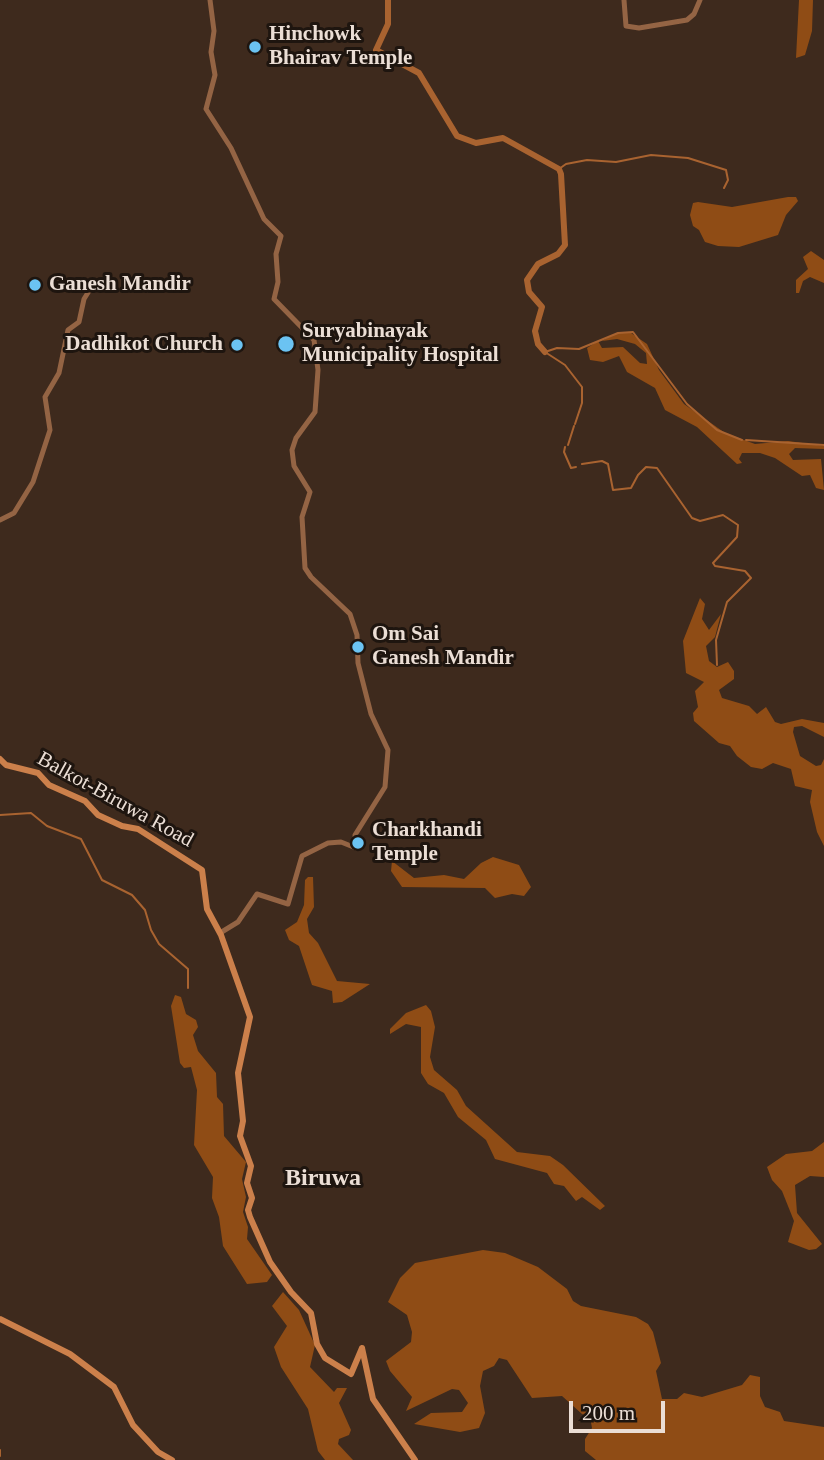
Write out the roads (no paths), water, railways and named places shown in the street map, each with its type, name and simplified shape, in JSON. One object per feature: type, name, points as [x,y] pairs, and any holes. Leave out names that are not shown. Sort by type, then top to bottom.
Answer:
[{"type":"main road","name":"Balkot-Biruwa Road","points":[[0,759],[6,765],[38,773],[49,785],[85,801],[98,815],[116,824],[138,829],[200,867],[206,909],[220,933],[250,1017],[239,1068],[243,1121],[240,1136],[251,1166],[247,1183],[252,1198],[248,1210],[250,1217],[270,1262],[290,1292],[311,1313],[317,1344],[325,1358],[351,1374],[362,1348],[373,1399],[415,1460]]},
{"type":"main road","points":[[0,1319],[71,1354],[114,1387],[133,1425],[158,1452],[172,1460]]},
{"type":"street","points":[[210,0],[214,31],[211,52],[215,75],[206,109],[234,154],[264,219],[281,236],[275,256],[278,282],[274,299],[314,340],[318,370],[315,412],[296,438],[292,450],[294,466],[310,492],[302,517],[305,568],[350,614],[357,635],[358,663],[372,714],[388,750],[385,787],[355,835],[356,848],[341,842],[328,843],[302,856],[288,904],[257,894],[238,922],[220,933]]},
{"type":"street","points":[[624,0],[625,26],[644,28],[687,20],[694,14],[700,0]]},
{"type":"street","points":[[0,520],[14,513],[33,482],[50,430],[45,397],[59,373],[68,330],[79,322],[84,299],[94,283]]},
{"type":"waterway","points":[[388,0],[388,24],[376,50],[419,73],[457,136],[476,143],[503,138],[559,169],[565,245],[558,254],[538,264],[527,280],[529,292],[542,307],[535,331],[538,344],[545,352]]},
{"type":"waterway","points":[[559,169],[566,164],[587,160],[616,162],[651,155],[688,158],[726,170],[728,180],[724,188]]},
{"type":"waterway","points":[[545,352],[557,348],[579,349],[618,333],[633,332],[687,404],[717,430],[742,440]]},
{"type":"waterway","points":[[545,352],[565,365],[582,387],[582,403],[575,424]]},
{"type":"waterway","points":[[568,445],[574,426]]},
{"type":"waterway","points":[[746,440],[824,445]]},
{"type":"waterway","points":[[565,447],[564,452],[571,468],[576,467]]},
{"type":"waterway","points":[[582,464],[602,461],[608,464],[613,490],[631,488],[646,467],[657,468],[692,518],[700,521],[723,515],[738,525],[737,537],[713,563],[715,566],[745,571],[751,578],[727,602],[716,640],[717,665]]},
{"type":"waterway","points":[[0,815],[31,813],[47,826],[81,839],[102,880],[132,895],[145,910],[159,944],[188,969],[188,988]]},
{"type":"waterway","points":[[0,1450],[0,1456]]},
{"type":"place","name":"Hinchowk Bhairav Temple","points":[[255,47]]},
{"type":"place","name":"Ganesh Mandir","points":[[35,285]]},
{"type":"place","name":"Suryabinayak Municipality Hospital","points":[[286,344]]},
{"type":"place","name":"Dadhikot Church","points":[[237,345]]},
{"type":"place","name":"Om Sai Ganesh Mandir","points":[[358,647]]},
{"type":"place","name":"Charkhandi Temple","points":[[358,843]]},
{"type":"district","name":"Biruwa","points":[[323,1179]]}]
